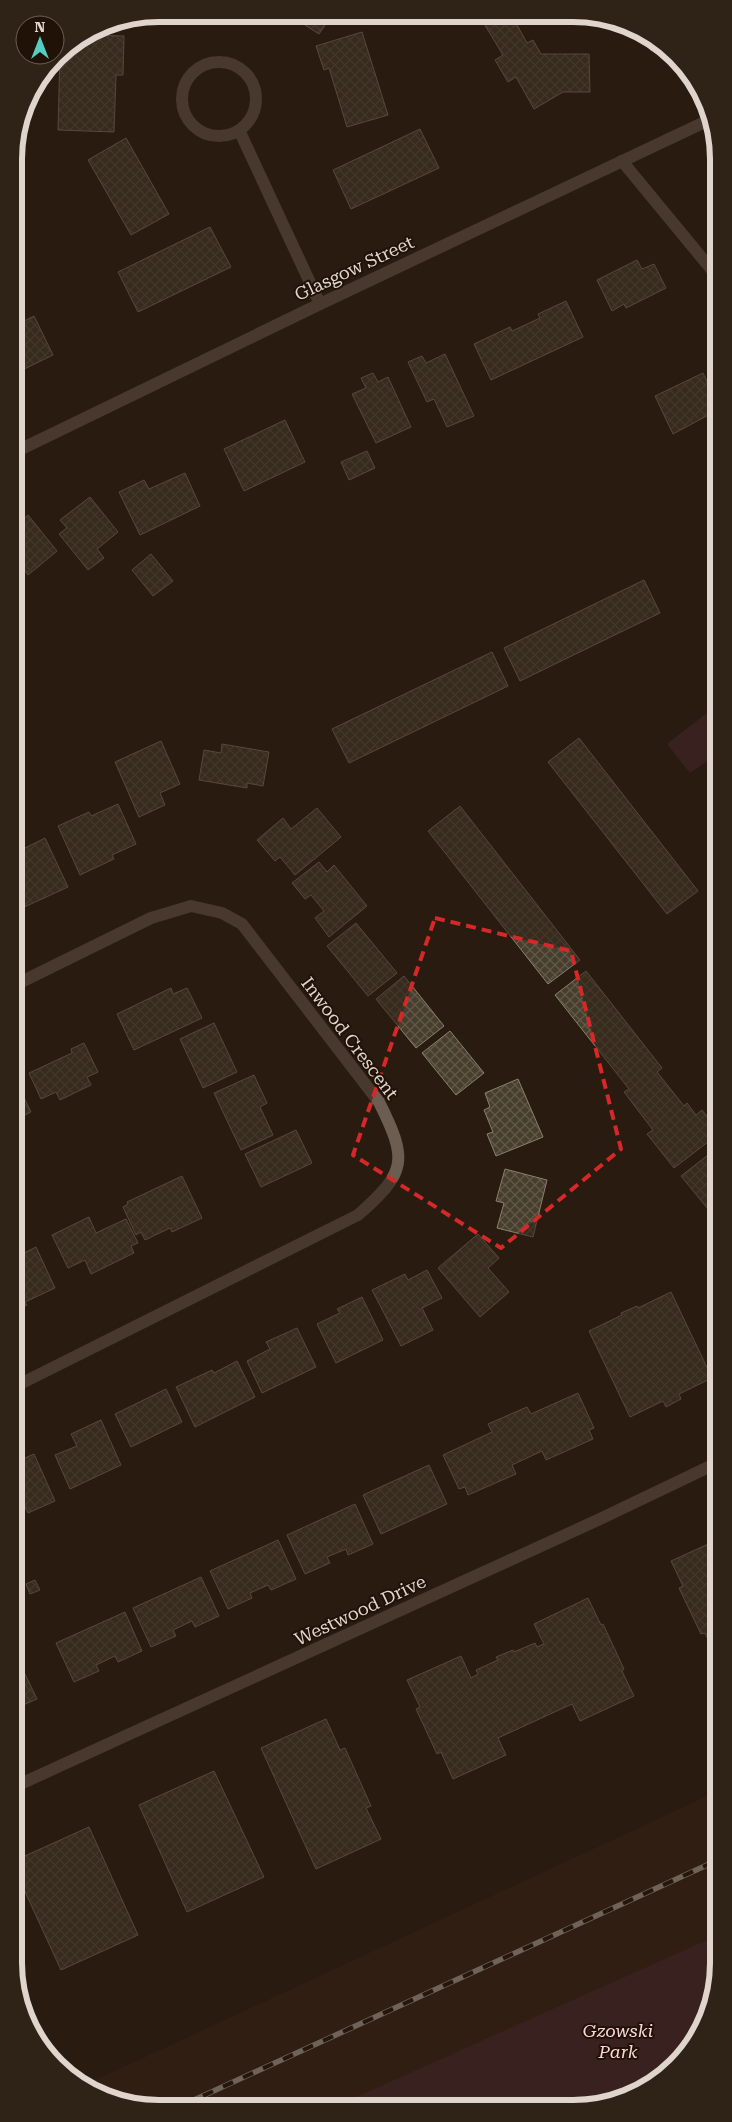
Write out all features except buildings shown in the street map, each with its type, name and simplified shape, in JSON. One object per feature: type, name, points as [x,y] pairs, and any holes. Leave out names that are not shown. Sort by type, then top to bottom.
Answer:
[{"type":"street","points":[[224,63],[243,71],[249,78],[255,90],[256,102],[248,122],[239,130],[221,137],[208,135],[193,126],[186,118],[182,105],[184,86],[196,69],[208,64],[224,63]]},
{"type":"street","name":"Glasgow Street","points":[[23,448],[320,304],[704,122]]},
{"type":"street","points":[[239,130],[320,304]]},
{"type":"street","points":[[622,160],[710,269]]},
{"type":"street","name":"Inwood Crescent","points":[[22,1383],[358,1216],[383,1194],[395,1176],[398,1161],[397,1144],[379,1102],[242,924],[222,913],[191,906],[151,918],[23,981]]},
{"type":"street","name":"Westwood Drive","points":[[22,1783],[591,1523],[709,1467]]},
{"type":"highlighted area","points":[[435,918],[571,951],[621,1149],[501,1248],[353,1155]]},
{"type":"shaded area","points":[[709,1795],[709,1939],[349,2100],[160,2100],[133,2097],[92,2082]]},
{"type":"green space","points":[[710,711],[710,759],[690,773],[667,744]]},
{"type":"green space","name":"Gzowski Park","points":[[709,1939],[709,1971],[705,1998],[691,2031],[681,2046],[663,2065],[633,2085],[599,2097],[572,2100],[349,2100]]},
{"type":"railway","points":[[194,2100],[709,1864]]}]
